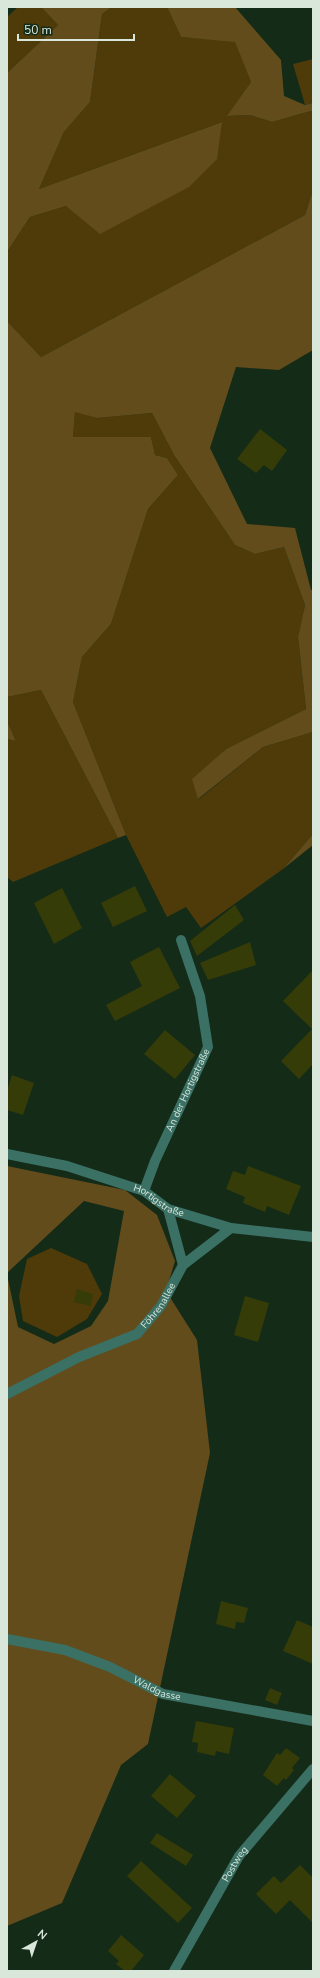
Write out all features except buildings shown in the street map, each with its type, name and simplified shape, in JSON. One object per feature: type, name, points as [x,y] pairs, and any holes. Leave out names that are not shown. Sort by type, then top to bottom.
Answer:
[{"type":"street","name":"An der Hortigstraße","points":[[144,1191],[155,1161],[208,1047],[200,996],[181,940]]},
{"type":"street","name":"Hortigstraße","points":[[7,1154],[67,1166],[144,1191],[168,1209],[230,1228],[313,1236]]},
{"type":"street","points":[[168,1209],[183,1265]]},
{"type":"street","name":"Föhrenallee","points":[[7,1394],[79,1357],[137,1334],[161,1306],[183,1265],[230,1228]]},
{"type":"street","name":"Waldgasse","points":[[7,1639],[65,1650],[110,1667],[163,1694],[313,1721]]},
{"type":"street","name":"Postweg","points":[[174,1971],[239,1856],[313,1769]]},
{"type":"shaded area","points":[[18,7],[41,7],[58,25],[7,73],[7,17]]},
{"type":"shaded area","points":[[41,7],[112,7],[102,14],[90,102],[64,132],[39,189],[222,122],[217,159],[189,187],[100,234],[66,206],[30,217],[7,252],[7,73],[58,25]]},
{"type":"shaded area","points":[[112,7],[167,7],[181,37],[235,41],[251,82],[228,116],[250,115],[272,122],[311,111],[313,113],[313,190],[305,215],[41,357],[7,321],[7,252],[30,217],[66,206],[222,122],[39,189],[64,132],[90,102],[102,14]]},
{"type":"shaded area","points":[[167,7],[235,7],[281,60],[284,96],[305,105],[313,103],[313,113],[311,111],[272,122],[250,115],[227,116],[251,82],[235,42],[181,37]]},
{"type":"shaded area","points":[[313,59],[313,103],[305,105],[293,64]]},
{"type":"shaded area","points":[[313,190],[313,350],[279,370],[236,367],[210,448],[247,524],[295,528],[311,590],[313,590],[313,732],[263,747],[198,799],[192,779],[226,749],[306,709],[298,637],[305,605],[284,547],[255,554],[235,545],[174,455],[152,413],[97,418],[75,412],[73,437],[151,437],[155,455],[167,458],[178,475],[148,509],[111,624],[82,657],[73,702],[126,835],[118,838],[41,690],[7,697],[7,321],[41,357],[305,215]]},
{"type":"shaded area","points":[[75,411],[97,418],[152,413],[174,455],[235,545],[255,554],[284,547],[305,605],[298,637],[306,709],[226,749],[193,779],[199,799],[263,747],[313,732],[313,834],[283,869],[201,928],[186,907],[167,917],[126,835],[73,702],[82,657],[111,624],[148,509],[178,475],[167,458],[155,455],[151,437],[73,437]]},
{"type":"shaded area","points":[[41,690],[118,838],[13,882],[7,877],[7,739],[16,741],[7,721],[7,697]]},
{"type":"shaded area","points":[[7,721],[16,741],[7,739]]},
{"type":"shaded area","points":[[313,834],[313,845],[283,869]]},
{"type":"shaded area","points":[[7,1166],[125,1190],[157,1215],[175,1261],[166,1291],[197,1340],[210,1453],[148,1744],[121,1765],[62,1903],[7,1926],[7,1274],[18,1327],[54,1344],[91,1326],[108,1301],[124,1211],[84,1201],[7,1273]]},
{"type":"shaded area","points":[[51,1248],[87,1264],[102,1294],[87,1319],[57,1337],[23,1321],[19,1296],[27,1259]]}]
